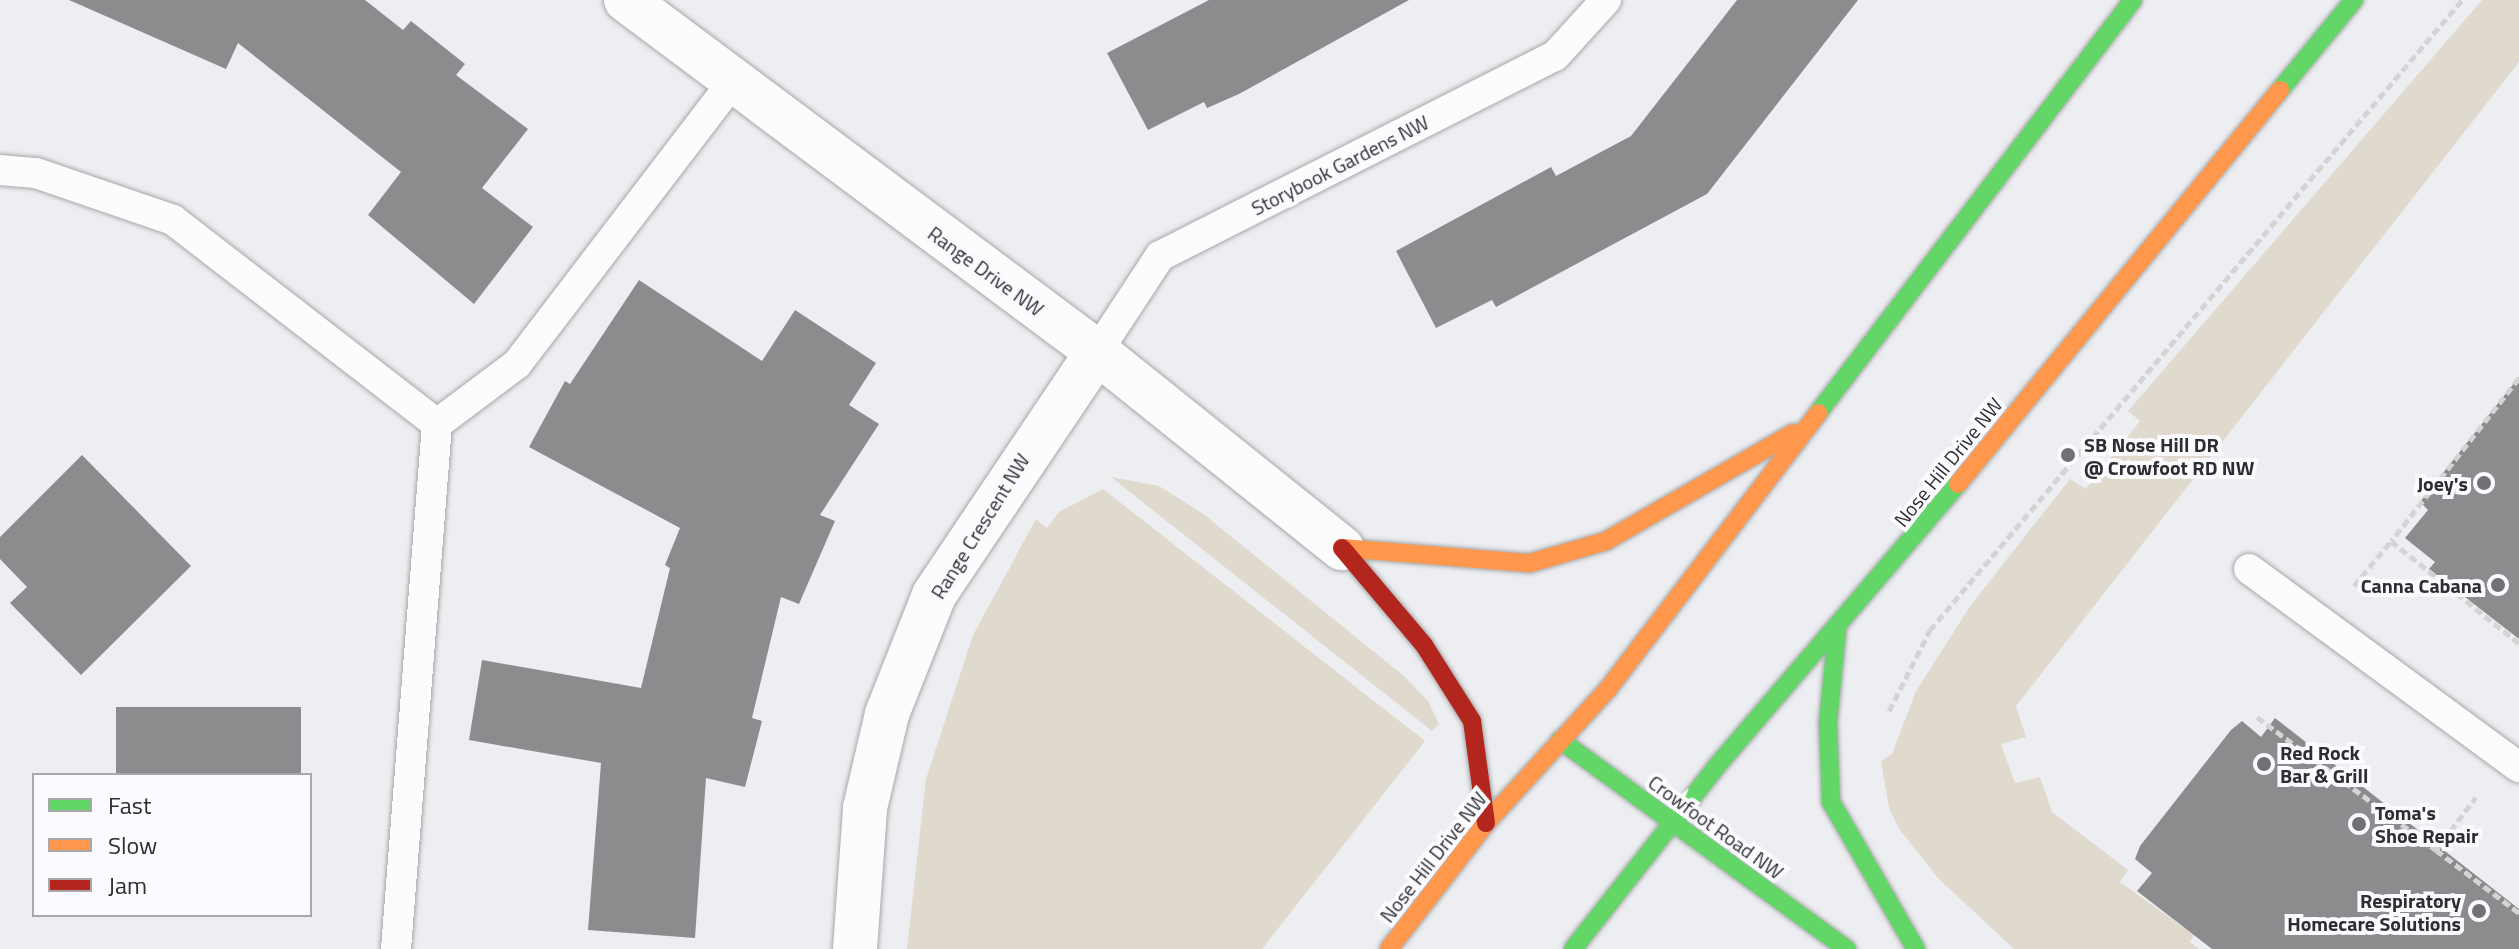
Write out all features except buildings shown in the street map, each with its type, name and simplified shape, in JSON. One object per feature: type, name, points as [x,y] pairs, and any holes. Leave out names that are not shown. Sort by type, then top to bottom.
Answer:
[{"type":"main road","name":"Nose Hill Drive NW","points":[[1389,949],[1486,823],[1608,689],[2133,0]]},
{"type":"main road","name":"Nose Hill Drive NW","points":[[1573,949],[1673,823],[1837,631],[2354,0]]},
{"type":"main road","points":[[1342,548],[1530,563],[1606,541],[1812,422]]},
{"type":"main road","points":[[1342,548],[1424,645],[1472,721],[1486,823]]},
{"type":"main road","points":[[1837,631],[1828,722],[1831,802],[1916,949]]},
{"type":"main road","name":"Crowfoot Road NW","points":[[1560,740],[1847,949]]},
{"type":"street","name":"Range Drive NW","points":[[626,0],[732,83],[1097,352],[1342,548]]},
{"type":"street","name":"Range Crescent NW","points":[[855,949],[865,808],[887,714],[934,595],[997,494],[1097,352]]},
{"type":"lane","name":"Storybook Gardens NW","points":[[1097,352],[1160,256],[1555,56],[1606,0]]},
{"type":"lane","points":[[396,949],[437,424],[517,364],[732,83]]},
{"type":"lane","points":[[0,170],[36,173],[173,220],[437,424]]},
{"type":"lane","points":[[2249,569],[2516,759]]},
{"type":"path","points":[[1883,727],[1930,630],[2462,0]]},
{"type":"path","points":[[2325,623],[2519,378]]},
{"type":"path","points":[[2391,541],[2519,643]]},
{"type":"path","points":[[2257,717],[2519,913]]},
{"type":"path","points":[[2436,850],[2482,790]]},
{"type":"shaded area","points":[[2482,0],[2519,0],[2519,62],[2016,706],[2026,737],[2001,744],[2015,783],[2040,777],[2052,812],[2128,870],[2120,882],[2194,935],[2190,942],[2199,949],[2014,949],[1938,878],[1900,830],[1889,808],[1881,761],[1892,754],[1916,691],[1971,605],[2070,479],[2086,489],[2140,421],[2128,411]]},
{"type":"shaded area","points":[[1111,477],[1159,486],[1202,513],[1404,676],[1428,701],[1439,724],[1432,731]]},
{"type":"shaded area","points":[[1103,489],[1425,741],[1262,949],[907,949],[926,779],[973,635],[1036,519],[1047,528],[1059,512]]},
{"type":"traffic: fast","points":[[1818,413],[2133,0]]},
{"type":"traffic: fast","points":[[2280,90],[2354,0]]},
{"type":"traffic: fast","points":[[1573,949],[1716,767],[1958,484]]},
{"type":"traffic: fast","points":[[1837,631],[1828,722],[1831,802],[1916,949]]},
{"type":"traffic: fast","points":[[1560,740],[1847,949]]},
{"type":"traffic: slow","points":[[1958,484],[2280,90]]},
{"type":"traffic: slow","points":[[1389,949],[1486,823],[1608,689],[1818,413]]},
{"type":"traffic: slow","points":[[1342,548],[1530,563],[1606,541],[1793,433]]},
{"type":"traffic: jam","points":[[1342,548],[1424,645],[1472,721],[1486,823]]},
{"type":"place","name":"SB Nose Hill DR @ Crowfoot RD NW","points":[[2068,455]]},
{"type":"place","name":"Joey's","points":[[2484,483]]},
{"type":"place","name":"Canna Cabana","points":[[2498,585]]},
{"type":"place","name":"Red Rock Bar & Grill","points":[[2264,764]]},
{"type":"place","name":"Toma's Shoe Repair","points":[[2359,824]]},
{"type":"place","name":"Respiratory Homecare Solutions","points":[[2479,911]]}]
